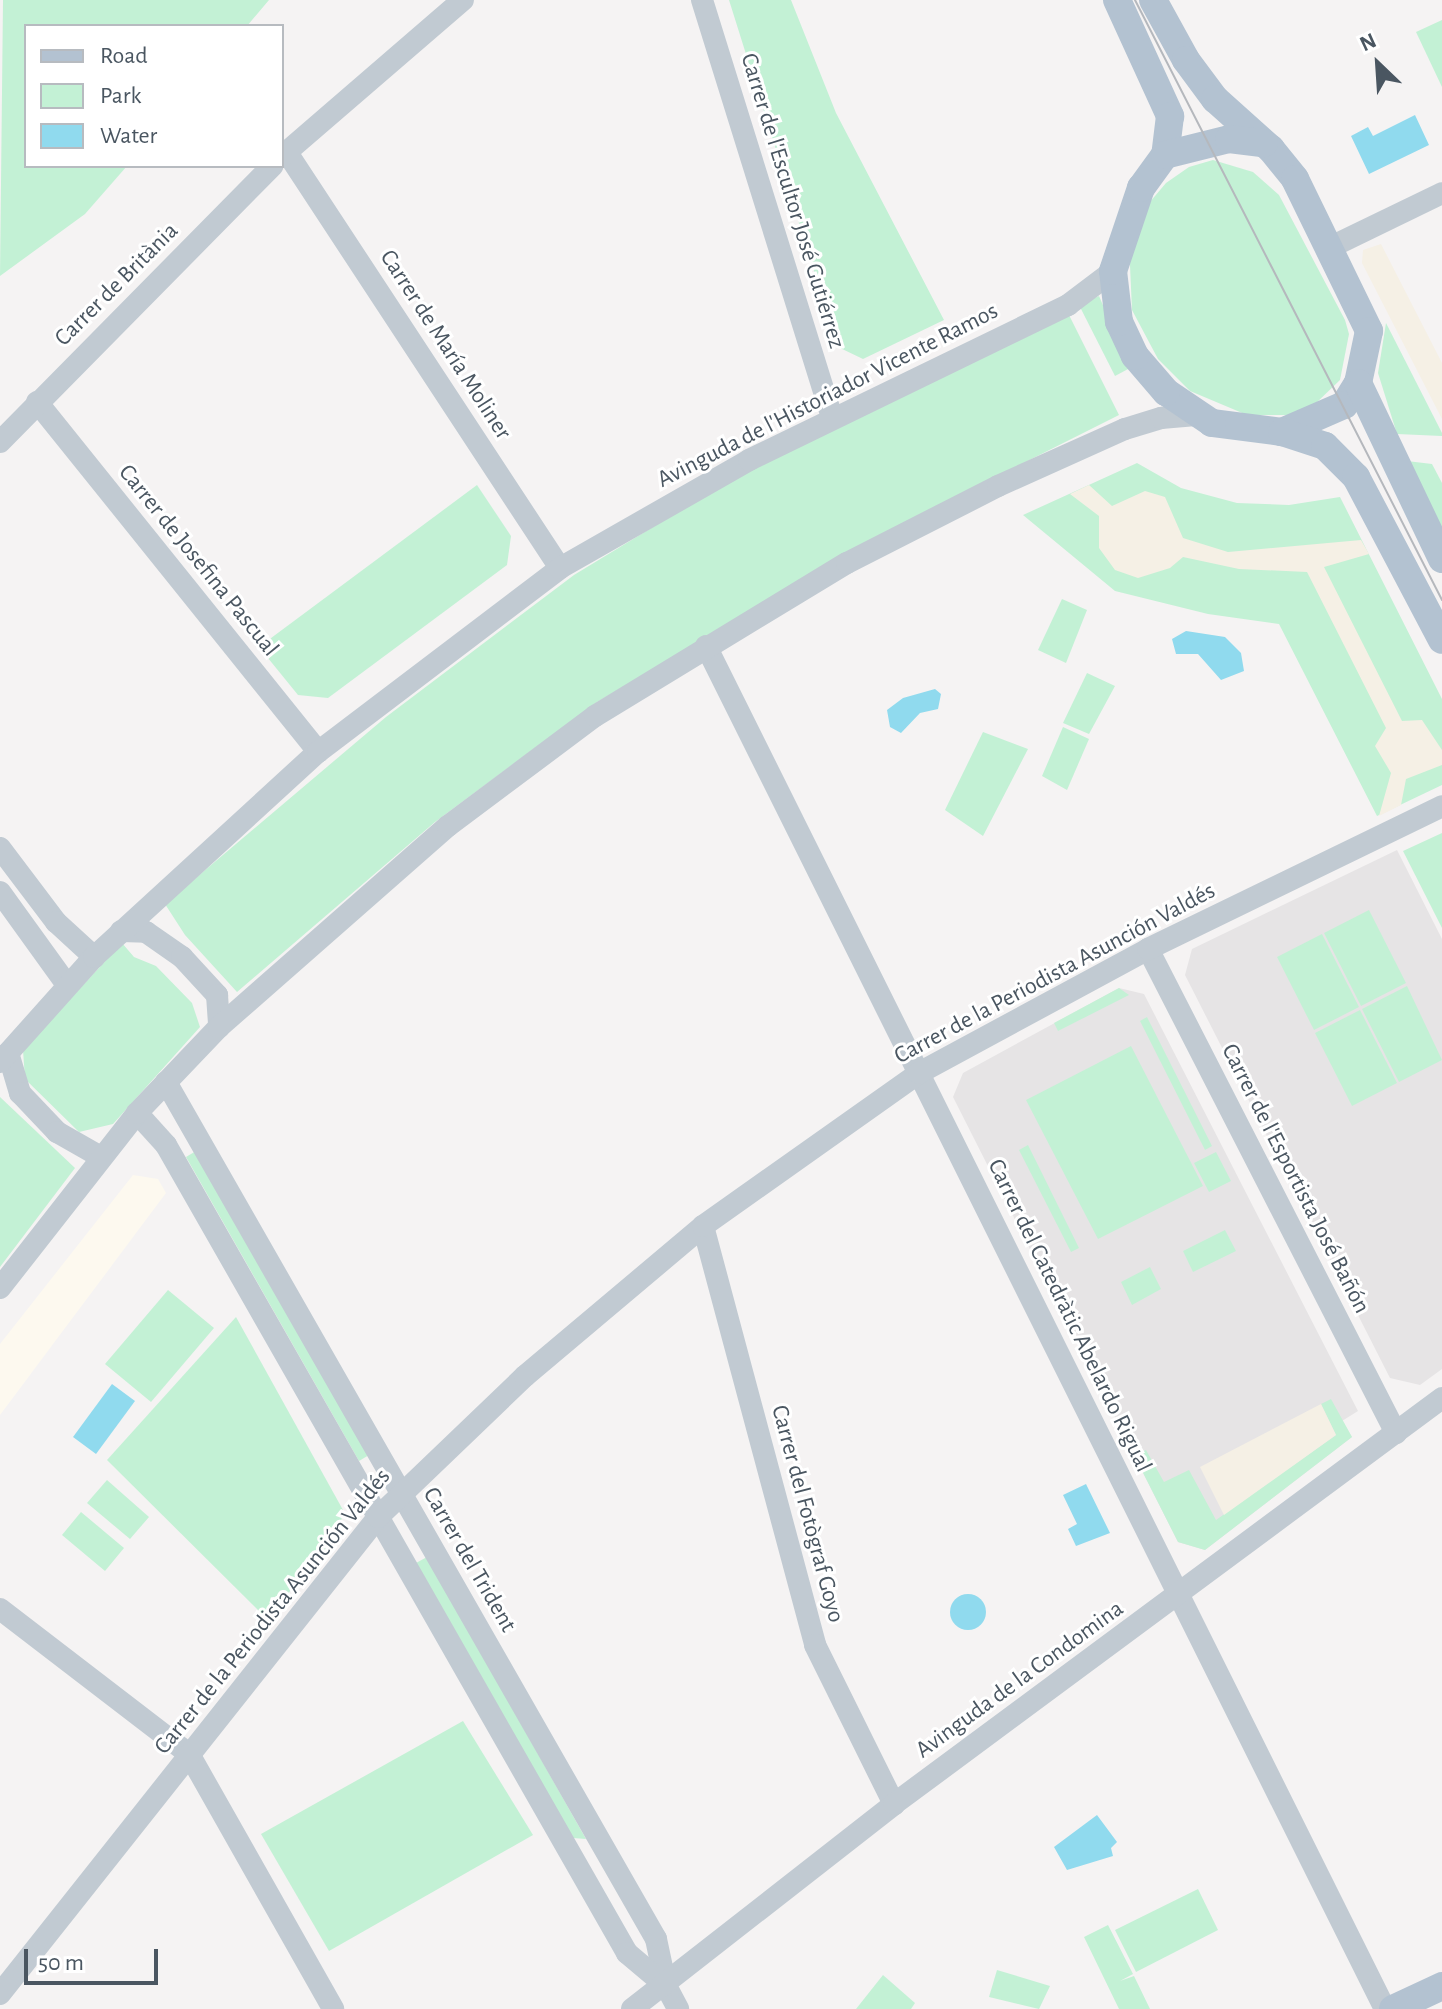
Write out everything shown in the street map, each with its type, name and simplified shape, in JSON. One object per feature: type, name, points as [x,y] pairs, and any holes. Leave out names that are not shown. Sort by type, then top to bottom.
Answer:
[{"type":"main road","points":[[1117,0],[1170,116],[1165,155],[1141,188],[1113,271],[1119,322],[1135,356],[1166,392],[1199,415],[1241,430],[1282,432],[1325,446],[1356,477],[1442,640]]},
{"type":"main road","points":[[1153,0],[1186,60],[1215,99],[1264,143],[1295,179],[1331,247],[1369,331],[1358,383],[1334,414],[1282,432]]},
{"type":"main road","points":[[1165,155],[1229,139],[1264,143]]},
{"type":"main road","points":[[1358,383],[1442,559]]},
{"type":"main road","points":[[1393,2009],[1442,1986]]},
{"type":"street","name":"Carrer de Britània","points":[[284,155],[463,0]]},
{"type":"street","name":"Carrer de l'Escultor José Gutiérrez","points":[[702,0],[832,418]]},
{"type":"street","name":"Carrer de María Moliner","points":[[284,164],[560,568]]},
{"type":"street","name":"Carrer de Britània","points":[[0,442],[270,168]]},
{"type":"street","points":[[1331,247],[1442,193]]},
{"type":"street","name":"Avinguda de l'Historiador Vicente Ramos","points":[[101,1157],[57,1132],[20,1093],[4,1058],[94,957],[318,752],[560,568],[832,418],[1068,305],[1113,271]]},
{"type":"street","name":"Carrer de Josefina Pascual","points":[[37,402],[318,752]]},
{"type":"street","points":[[0,1288],[137,1113],[219,1027],[448,826],[595,716],[847,563],[998,486],[1125,429],[1161,418],[1199,415]]},
{"type":"street","name":"Carrer del Catedràtic Abelardo Rigual","points":[[706,646],[1385,2009]]},
{"type":"street","name":"Carrer de la Periodista Asunción Valdés","points":[[0,1994],[378,1517],[525,1376],[703,1226],[919,1073],[1148,949],[1442,806]]},
{"type":"street","points":[[0,848],[56,922],[94,957]]},
{"type":"street","points":[[0,892],[67,985]]},
{"type":"street","points":[[121,931],[146,932],[182,957],[217,995],[219,1027]]},
{"type":"street","name":"Carrer de l'Esportista José Bañón","points":[[1148,949],[1396,1433]]},
{"type":"street","name":"Carrer del Trident","points":[[166,1082],[656,1939],[666,1986],[678,2009]]},
{"type":"street","name":"Carrer del Trident","points":[[137,1113],[166,1145],[627,1953],[666,1986]]},
{"type":"street","name":"Carrer del Fotògraf Goyo","points":[[703,1226],[815,1645],[894,1804]]},
{"type":"street","name":"Avinguda de la Condomina","points":[[632,2009],[666,1986],[894,1804],[1179,1596],[1442,1398]]},
{"type":"street","points":[[0,1609],[189,1754],[333,2009]]},
{"type":"shaded area","points":[[1397,850],[1442,939],[1442,1369],[1420,1385],[1390,1378],[1185,975],[1192,949]]},
{"type":"shaded area","points":[[1119,988],[1144,994],[1358,1411],[1342,1421],[1352,1437],[1205,1550],[1178,1542],[953,1097],[963,1073]]},
{"type":"shaded area","points":[[133,1175],[158,1179],[166,1193],[0,1415],[0,1344]]},
{"type":"green space","points":[[3,0],[269,0],[249,24],[24,24],[24,168],[125,168],[85,214],[0,276]]},
{"type":"green space","points":[[729,0],[791,0],[836,113],[944,320],[863,359],[838,347]]},
{"type":"green space","points":[[1442,20],[1442,87],[1416,32]]},
{"type":"green space","points":[[1213,160],[1253,172],[1279,195],[1345,320],[1349,334],[1340,380],[1312,407],[1290,415],[1247,415],[1190,391],[1158,359],[1132,310],[1129,243],[1144,209],[1166,183],[1189,167]]},
{"type":"green space","points":[[1099,296],[1130,368],[1115,376],[1079,305]]},
{"type":"green space","points":[[1067,311],[1119,415],[910,520],[597,702],[435,822],[237,992],[185,935],[165,904],[386,717],[574,575],[740,474]]},
{"type":"green space","points":[[1386,323],[1442,436],[1397,434],[1378,373]]},
{"type":"green space","points":[[1407,461],[1432,464],[1442,483],[1442,531]]},
{"type":"green space","points":[[1137,463],[1181,488],[1237,503],[1289,505],[1340,497],[1442,699],[1442,785],[1377,816],[1279,624],[1208,614],[1115,591],[1023,515]]},
{"type":"green space","points":[[477,485],[511,536],[507,565],[328,698],[298,695],[259,647]]},
{"type":"green space","points":[[1062,599],[1087,610],[1066,663],[1038,650]]},
{"type":"green space","points":[[1087,673],[1115,686],[1089,734],[1063,723]]},
{"type":"green space","points":[[1063,727],[1089,739],[1067,790],[1042,776]]},
{"type":"green space","points":[[983,732],[1028,749],[983,836],[945,810]]},
{"type":"green space","points":[[1442,833],[1442,928],[1403,851]]},
{"type":"green space","points":[[1369,910],[1406,983],[1361,1006],[1324,933]]},
{"type":"green space","points":[[1322,934],[1359,1007],[1314,1030],[1277,957]]},
{"type":"green space","points":[[122,943],[134,957],[156,966],[192,1003],[200,1027],[113,1124],[79,1132],[25,1079],[23,1050]]},
{"type":"green space","points":[[1407,986],[1442,1060],[1399,1082],[1362,1009]]},
{"type":"green space","points":[[1119,988],[1129,995],[1058,1031],[1054,1023]]},
{"type":"green space","points":[[1360,1010],[1397,1083],[1352,1106],[1315,1033]]},
{"type":"green space","points":[[1147,1017],[1212,1146],[1205,1150],[1140,1021]]},
{"type":"green space","points":[[1131,1046],[1203,1186],[1098,1239],[1026,1100]]},
{"type":"green space","points":[[0,1097],[75,1168],[0,1267]]},
{"type":"green space","points":[[1028,1145],[1079,1248],[1071,1252],[1019,1150]]},
{"type":"green space","points":[[196,1151],[369,1455],[359,1461],[186,1157]]},
{"type":"green space","points":[[1216,1152],[1231,1181],[1209,1192],[1194,1163]]},
{"type":"green space","points":[[1225,1230],[1236,1251],[1193,1272],[1183,1251]]},
{"type":"green space","points":[[1150,1267],[1161,1289],[1132,1305],[1121,1282]]},
{"type":"green space","points":[[168,1290],[214,1328],[151,1402],[105,1364]]},
{"type":"green space","points":[[236,1317],[343,1510],[339,1532],[267,1619],[107,1460]]},
{"type":"green space","points":[[1331,1399],[1352,1437],[1205,1550],[1178,1542],[1134,1455],[1146,1450],[1164,1482],[1189,1470],[1216,1520],[1336,1435],[1321,1404]]},
{"type":"green space","points":[[107,1480],[149,1517],[130,1539],[87,1503]]},
{"type":"green space","points":[[81,1512],[124,1548],[105,1571],[62,1535]]},
{"type":"green space","points":[[427,1557],[586,1839],[573,1838],[416,1563]]},
{"type":"green space","points":[[463,1721],[533,1835],[329,1951],[261,1834]]},
{"type":"green space","points":[[1198,1889],[1218,1930],[1136,1972],[1115,1930]]},
{"type":"green space","points":[[1108,1925],[1133,1974],[1120,1981],[1134,1976],[1150,2009],[1119,2009],[1084,1937]]},
{"type":"green space","points":[[997,1970],[1050,1986],[1039,2009],[989,1997]]},
{"type":"green space","points":[[883,1975],[915,2003],[911,2009],[856,2009]]},
{"type":"sand","points":[[1381,244],[1442,363],[1442,419],[1362,263],[1363,250]]},
{"type":"sand","points":[[1089,485],[1112,506],[1145,491],[1165,497],[1183,538],[1228,552],[1361,540],[1369,554],[1324,567],[1402,721],[1422,720],[1442,750],[1442,765],[1406,779],[1401,805],[1379,816],[1391,773],[1375,746],[1386,728],[1307,572],[1239,569],[1183,557],[1170,568],[1138,578],[1115,570],[1099,548],[1099,516],[1070,494]]},
{"type":"sand","points":[[1321,1404],[1336,1435],[1224,1515],[1200,1467]]},
{"type":"water","points":[[1415,115],[1429,145],[1369,174],[1351,136],[1368,127],[1373,136]]},
{"type":"water","points":[[1186,631],[1225,637],[1241,653],[1244,671],[1221,680],[1198,654],[1176,654],[1172,639]]},
{"type":"water","points":[[935,689],[941,694],[938,709],[920,713],[901,733],[890,727],[887,710],[903,698]]},
{"type":"water","points":[[112,1384],[135,1401],[96,1454],[73,1437]]},
{"type":"water","points":[[1086,1484],[1110,1533],[1076,1546],[1068,1529],[1077,1524],[1063,1495]]},
{"type":"water","points":[[968,1594],[980,1600],[986,1612],[980,1624],[968,1630],[956,1624],[950,1612],[956,1600]]},
{"type":"water","points":[[1097,1815],[1117,1842],[1111,1848],[1113,1856],[1067,1870],[1054,1847]]},
{"type":"tram line","points":[[1135,0],[1442,600]]}]
